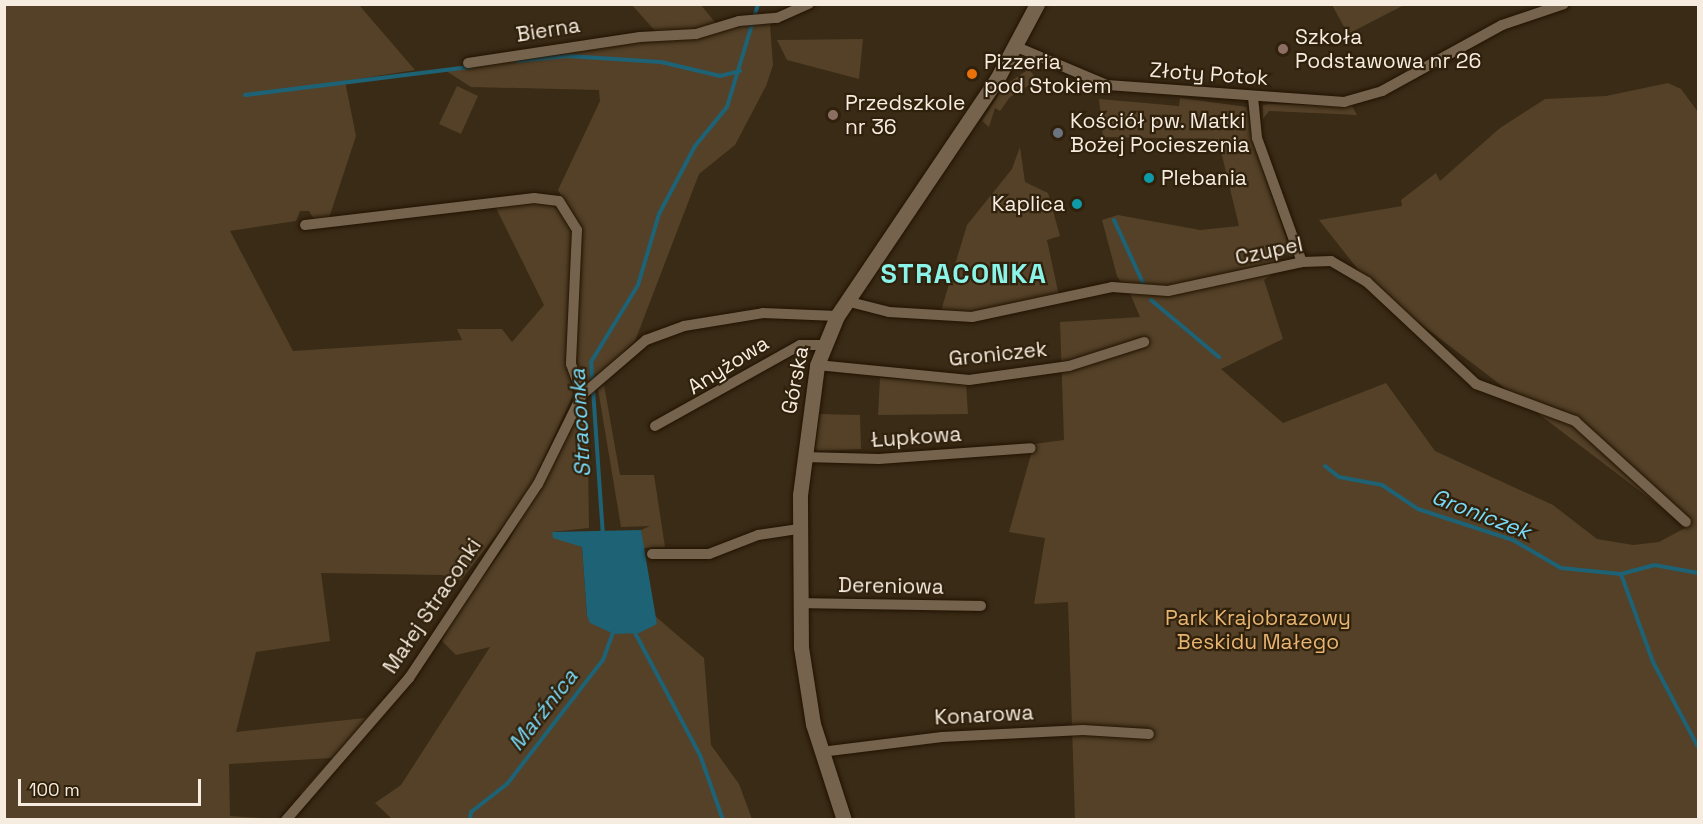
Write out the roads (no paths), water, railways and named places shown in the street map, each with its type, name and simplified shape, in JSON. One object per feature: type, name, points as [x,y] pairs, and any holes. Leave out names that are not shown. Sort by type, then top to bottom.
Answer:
[{"type":"street","name":"Bierna","points":[[468,63],[640,37],[696,34],[739,21],[773,19],[809,4]]},
{"type":"street","name":"Górska","points":[[844,819],[821,752],[805,693],[799,603],[798,529],[804,457],[817,365],[823,345],[846,301],[1017,47],[1036,4]]},
{"type":"street","name":"Złoty Potok","points":[[1017,47],[1107,85],[1332,103],[1370,96],[1502,25],[1564,4]]},
{"type":"street","points":[[1253,97],[1257,138],[1302,262]]},
{"type":"street","points":[[305,225],[534,198],[559,201],[577,230],[571,364],[585,393],[602,381],[646,340],[684,327],[763,313],[837,316]]},
{"type":"street","name":"Czupel","points":[[846,301],[889,312],[972,317],[1112,287],[1184,289],[1302,262],[1331,261],[1356,274],[1476,384],[1575,421],[1686,522]]},
{"type":"street","name":"Groniczek","points":[[817,365],[969,380],[1069,366],[1144,342]]},
{"type":"street","name":"Anyżowa","points":[[656,426],[800,345],[823,345]]},
{"type":"street","name":"Małej Straconki","points":[[286,819],[409,678],[538,484],[585,393]]},
{"type":"street","name":"Łupkowa","points":[[804,457],[879,459],[1031,448]]},
{"type":"street","points":[[651,554],[710,554],[758,535],[798,529]]},
{"type":"street","name":"Dereniowa","points":[[799,603],[981,606]]},
{"type":"street","name":"Konarowa","points":[[821,752],[942,737],[1083,730],[1149,734]]},
{"type":"water","points":[[641,530],[657,624],[639,633],[614,634],[590,623],[587,616],[582,547],[553,538],[552,532]]},
{"type":"waterway","name":"Straconka","points":[[603,536],[591,362],[638,285],[659,214],[695,146],[727,107],[758,4]]},
{"type":"waterway","points":[[517,61],[568,56],[661,62],[720,76],[740,71]]},
{"type":"waterway","points":[[245,95],[471,67]]},
{"type":"waterway","name":"Groniczek","points":[[1114,220],[1143,283]]},
{"type":"waterway","points":[[1151,300],[1219,357]]},
{"type":"waterway","name":"Groniczek","points":[[1325,466],[1339,477],[1382,485],[1418,509],[1513,540],[1561,568],[1621,574],[1653,662],[1698,747]]},
{"type":"waterway","points":[[1621,574],[1654,565],[1698,573]]},
{"type":"waterway","name":"Marźnica","points":[[470,820],[471,812],[507,784],[603,660],[614,630]]},
{"type":"waterway","name":"Straconka","points":[[634,631],[700,755],[723,820]]},
{"type":"place","name":"Szkoła Podstawowa nr 26","points":[[1283,49]]},
{"type":"place","name":"Pizzeria pod Stokiem","points":[[972,74]]},
{"type":"place","name":"Przedszkole nr 36","points":[[833,115]]},
{"type":"place","name":"Kościół pw. Matki Bożej Pocieszenia","points":[[1058,133]]},
{"type":"place","name":"Plebania","points":[[1149,178]]},
{"type":"place","name":"Kaplica","points":[[1077,204]]},
{"type":"district","name":"STRACONKA","points":[[964,274]]},
{"type":"park label","name":"Park Krajobrazowy Beskidu Małego","points":[[1258,630]]}]
